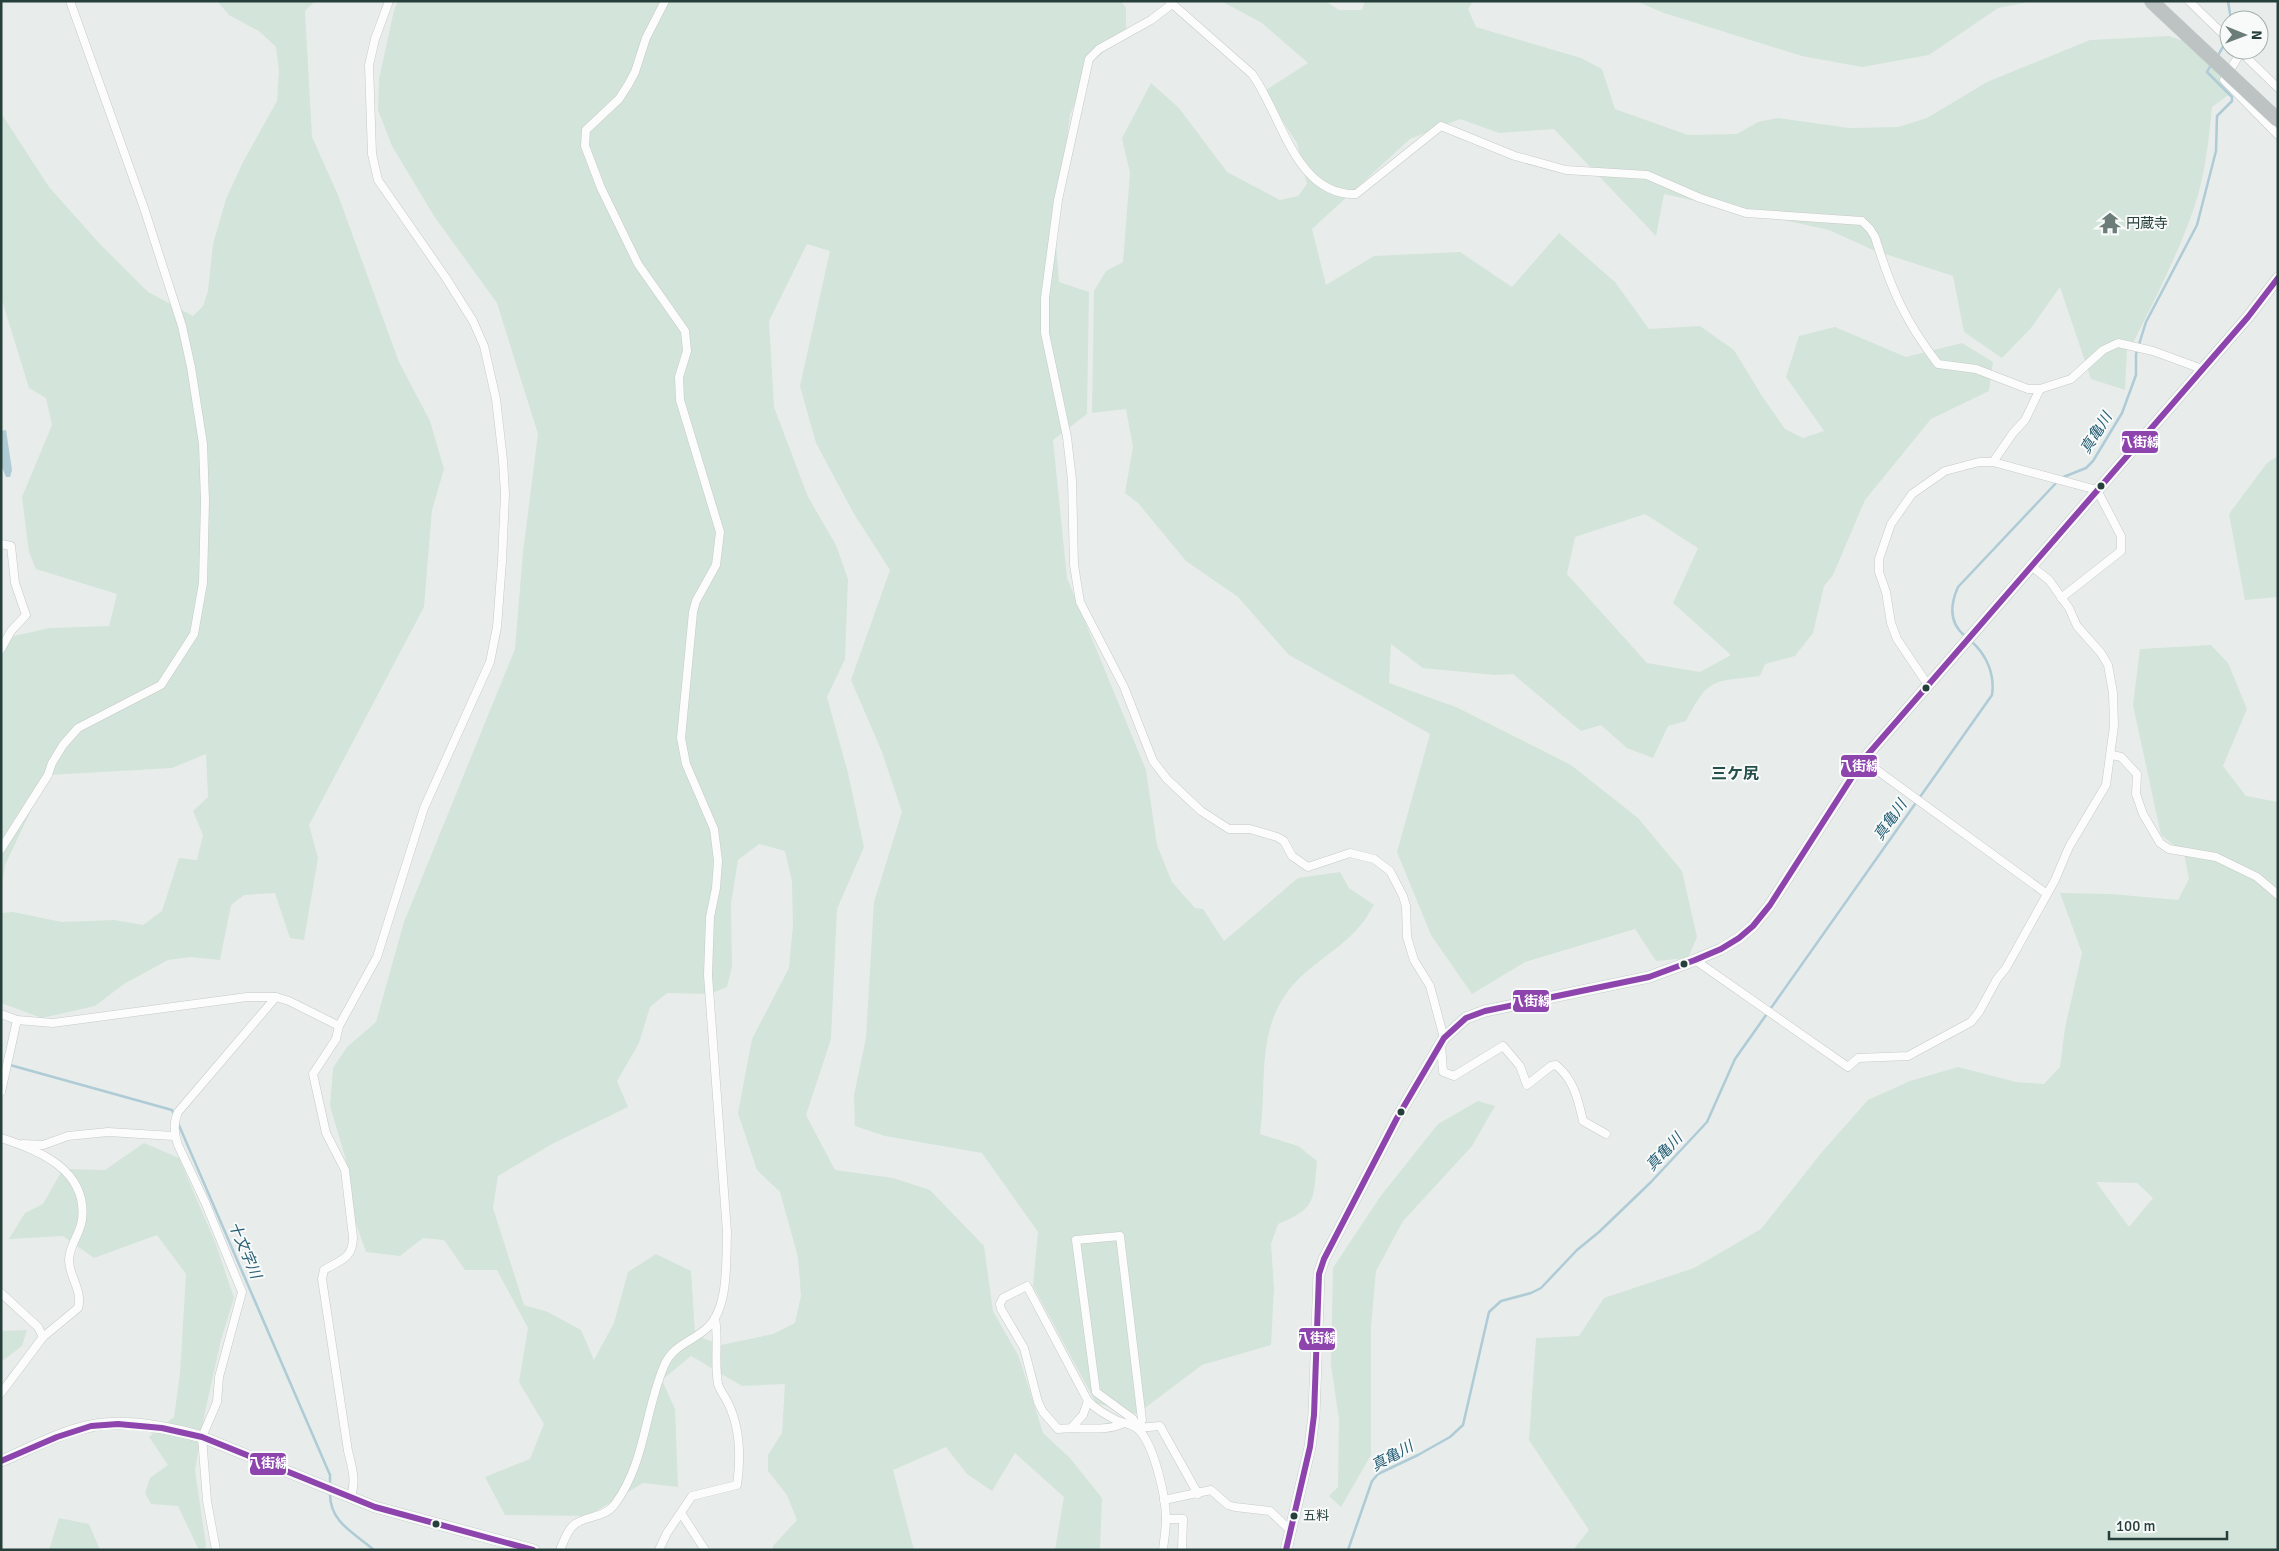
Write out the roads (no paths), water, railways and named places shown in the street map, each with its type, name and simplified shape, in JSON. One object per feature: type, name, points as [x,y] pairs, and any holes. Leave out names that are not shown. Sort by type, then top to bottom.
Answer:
[{"type":"highway","points":[[2151,1],[2278,120]]},
{"type":"main road","points":[[1286,1550],[1310,1447],[1314,1415],[1319,1274],[1324,1259],[1397,1118],[1443,1040],[1466,1018],[1486,1011],[1649,977],[1721,950],[1754,926],[1770,905],[1863,760],[2248,317],[2278,278]]},
{"type":"main road","points":[[1,1461],[72,1431],[101,1424],[172,1429],[202,1437],[294,1473],[350,1498],[413,1519],[534,1550]]},
{"type":"street","points":[[1,849],[48,775],[52,763],[78,728],[161,685],[194,634],[203,583],[205,502],[203,444],[187,350],[144,208],[70,1]]},
{"type":"street","points":[[350,1498],[354,1488],[354,1475],[348,1451],[322,1279],[324,1270],[348,1257],[353,1246],[353,1237],[345,1170],[326,1133],[313,1080],[316,1069],[336,1039],[340,1026],[378,957],[424,808],[490,662],[497,627],[505,494],[496,400],[484,346],[473,321],[446,278],[378,180],[372,154],[369,65],[375,39],[389,1]]},
{"type":"street","points":[[560,1550],[574,1525],[604,1514],[614,1506],[629,1482],[638,1463],[653,1395],[669,1355],[684,1342],[708,1327],[715,1318],[724,1286],[727,1232],[708,975],[710,917],[716,888],[717,842],[714,829],[682,752],[680,725],[693,612],[696,602],[716,565],[720,532],[680,400],[680,377],[687,351],[685,331],[638,264],[601,188],[584,146],[586,130],[591,123],[619,99],[628,85],[635,72],[646,38],[666,1]]},
{"type":"street","points":[[2190,1],[2219,30]]},
{"type":"street","points":[[1606,1134],[1583,1121],[1578,1094],[1563,1071],[1556,1065],[1551,1066],[1527,1085],[1520,1066],[1503,1046],[1454,1076],[1443,1072],[1443,1040],[1430,986],[1414,960],[1407,937],[1406,906],[1390,871],[1374,860],[1350,852],[1308,867],[1292,856],[1284,841],[1276,837],[1250,830],[1229,828],[1201,811],[1168,779],[1153,760],[1143,741],[1124,687],[1080,602],[1074,565],[1072,480],[1067,437],[1046,333],[1045,298],[1058,200],[1089,60],[1099,49],[1151,20],[1170,2],[1252,74],[1261,86],[1294,153],[1307,171],[1329,189],[1341,194],[1356,194],[1441,126],[1515,156],[1566,170],[1647,175],[1700,198],[1746,213],[1862,221],[1870,228],[1875,237],[1895,296],[1915,333],[1938,364],[1976,369],[2028,389],[2040,389],[2071,379],[2111,344],[2118,343],[2143,349],[2202,369]]},
{"type":"street","points":[[2235,60],[2224,80],[2278,135]]},
{"type":"street","points":[[2249,60],[2278,88]]},
{"type":"street","points":[[1993,462],[2013,433],[2025,420],[2040,389]]},
{"type":"street","points":[[1928,685],[1897,639],[1891,623],[1886,592],[1879,572],[1879,559],[1891,524],[1912,494],[1945,471],[1979,462],[1993,462],[2097,490],[2121,536],[2120,550],[2061,598]]},
{"type":"street","points":[[1,544],[11,546],[14,583],[26,615],[11,631],[1,650]]},
{"type":"street","points":[[1695,960],[1848,1067],[1858,1058],[1908,1056],[1971,1022],[1979,1012],[1996,979],[2006,968],[2047,894],[2069,847],[2106,785],[2112,755],[2114,693],[2108,665],[2102,653],[2077,626],[2069,608],[2049,580],[2031,566]]},
{"type":"street","points":[[2112,755],[2121,757],[2137,774],[2136,794],[2143,814],[2160,843],[2169,849],[2216,857],[2257,877],[2278,895]]},
{"type":"street","points":[[1863,760],[2047,894]]},
{"type":"street","points":[[1,1014],[17,1020],[53,1023],[247,997],[276,997],[290,1001],[340,1026]]},
{"type":"street","points":[[216,1550],[207,1501],[202,1457],[202,1437],[217,1402],[219,1377],[242,1292],[205,1202],[174,1136],[175,1118],[178,1112],[276,997]]},
{"type":"street","points":[[1,1092],[17,1020]]},
{"type":"street","points":[[18,1143],[43,1145],[68,1136],[108,1132],[174,1136]]},
{"type":"street","points":[[1,1138],[18,1143],[46,1156],[71,1176],[80,1194],[82,1208],[79,1233],[69,1260],[80,1296],[78,1308],[43,1337],[1,1393]]},
{"type":"street","points":[[1137,1428],[1142,1420],[1120,1236],[1076,1240],[1096,1392],[1133,1419],[1137,1428],[1149,1448],[1164,1500],[1166,1519],[1163,1550]]},
{"type":"street","points":[[1124,1423],[1110,1428],[1072,1427],[1058,1429],[1043,1412],[1038,1402],[1024,1348],[1001,1309],[1000,1304],[1003,1298],[1027,1286],[1088,1401],[1096,1409],[1137,1428],[1160,1426],[1198,1494]]},
{"type":"street","points":[[1,1293],[38,1327],[43,1337]]},
{"type":"street","points":[[659,1550],[692,1496],[737,1485],[740,1462],[738,1439],[727,1401],[719,1387],[715,1364],[717,1328],[715,1318]]},
{"type":"street","points":[[1072,1427],[1083,1414],[1088,1401]]},
{"type":"street","points":[[1164,1500],[1211,1490],[1228,1505],[1270,1512],[1291,1531]]},
{"type":"street","points":[[681,1513],[705,1550]]},
{"type":"street","points":[[1166,1519],[1183,1519],[1182,1550]]},
{"type":"water","points":[[6,430],[12,470],[10,477],[6,477],[1,465],[1,431]]},
{"type":"waterway","name":"真亀川","points":[[2228,1],[2229,10]]},
{"type":"waterway","name":"真亀川","points":[[2061,478],[2086,468],[2093,461],[2122,413],[2136,375],[2136,354],[2146,322],[2197,225],[2216,151],[2217,116],[2232,101],[2232,97],[2207,72],[2212,63]]},
{"type":"waterway","name":"真亀川","points":[[1965,636],[1956,625],[1952,613],[1953,600],[1958,587],[2057,482]]},
{"type":"waterway","name":"真亀川","points":[[1348,1550],[1372,1481],[1378,1474],[1450,1437],[1463,1425],[1489,1312],[1501,1301],[1531,1293],[1541,1288],[1577,1250],[1599,1232],[1651,1182],[1707,1122],[1735,1059],[1992,695],[1993,688],[1989,666],[1971,641]]},
{"type":"waterway","name":"十文字川","points":[[10,1065],[172,1110],[175,1116]]},
{"type":"waterway","name":"十文字川","points":[[178,1123],[330,1475],[330,1486]]},
{"type":"waterway","name":"十文字川","points":[[330,1494],[331,1504],[338,1519],[374,1550]]},
{"type":"place","name":"円蔵寺","points":[[2110,223]]},
{"type":"place","name":"五料","points":[[1294,1516]]},
{"type":"district","name":"三ケ尻","points":[[1735,774]]}]
